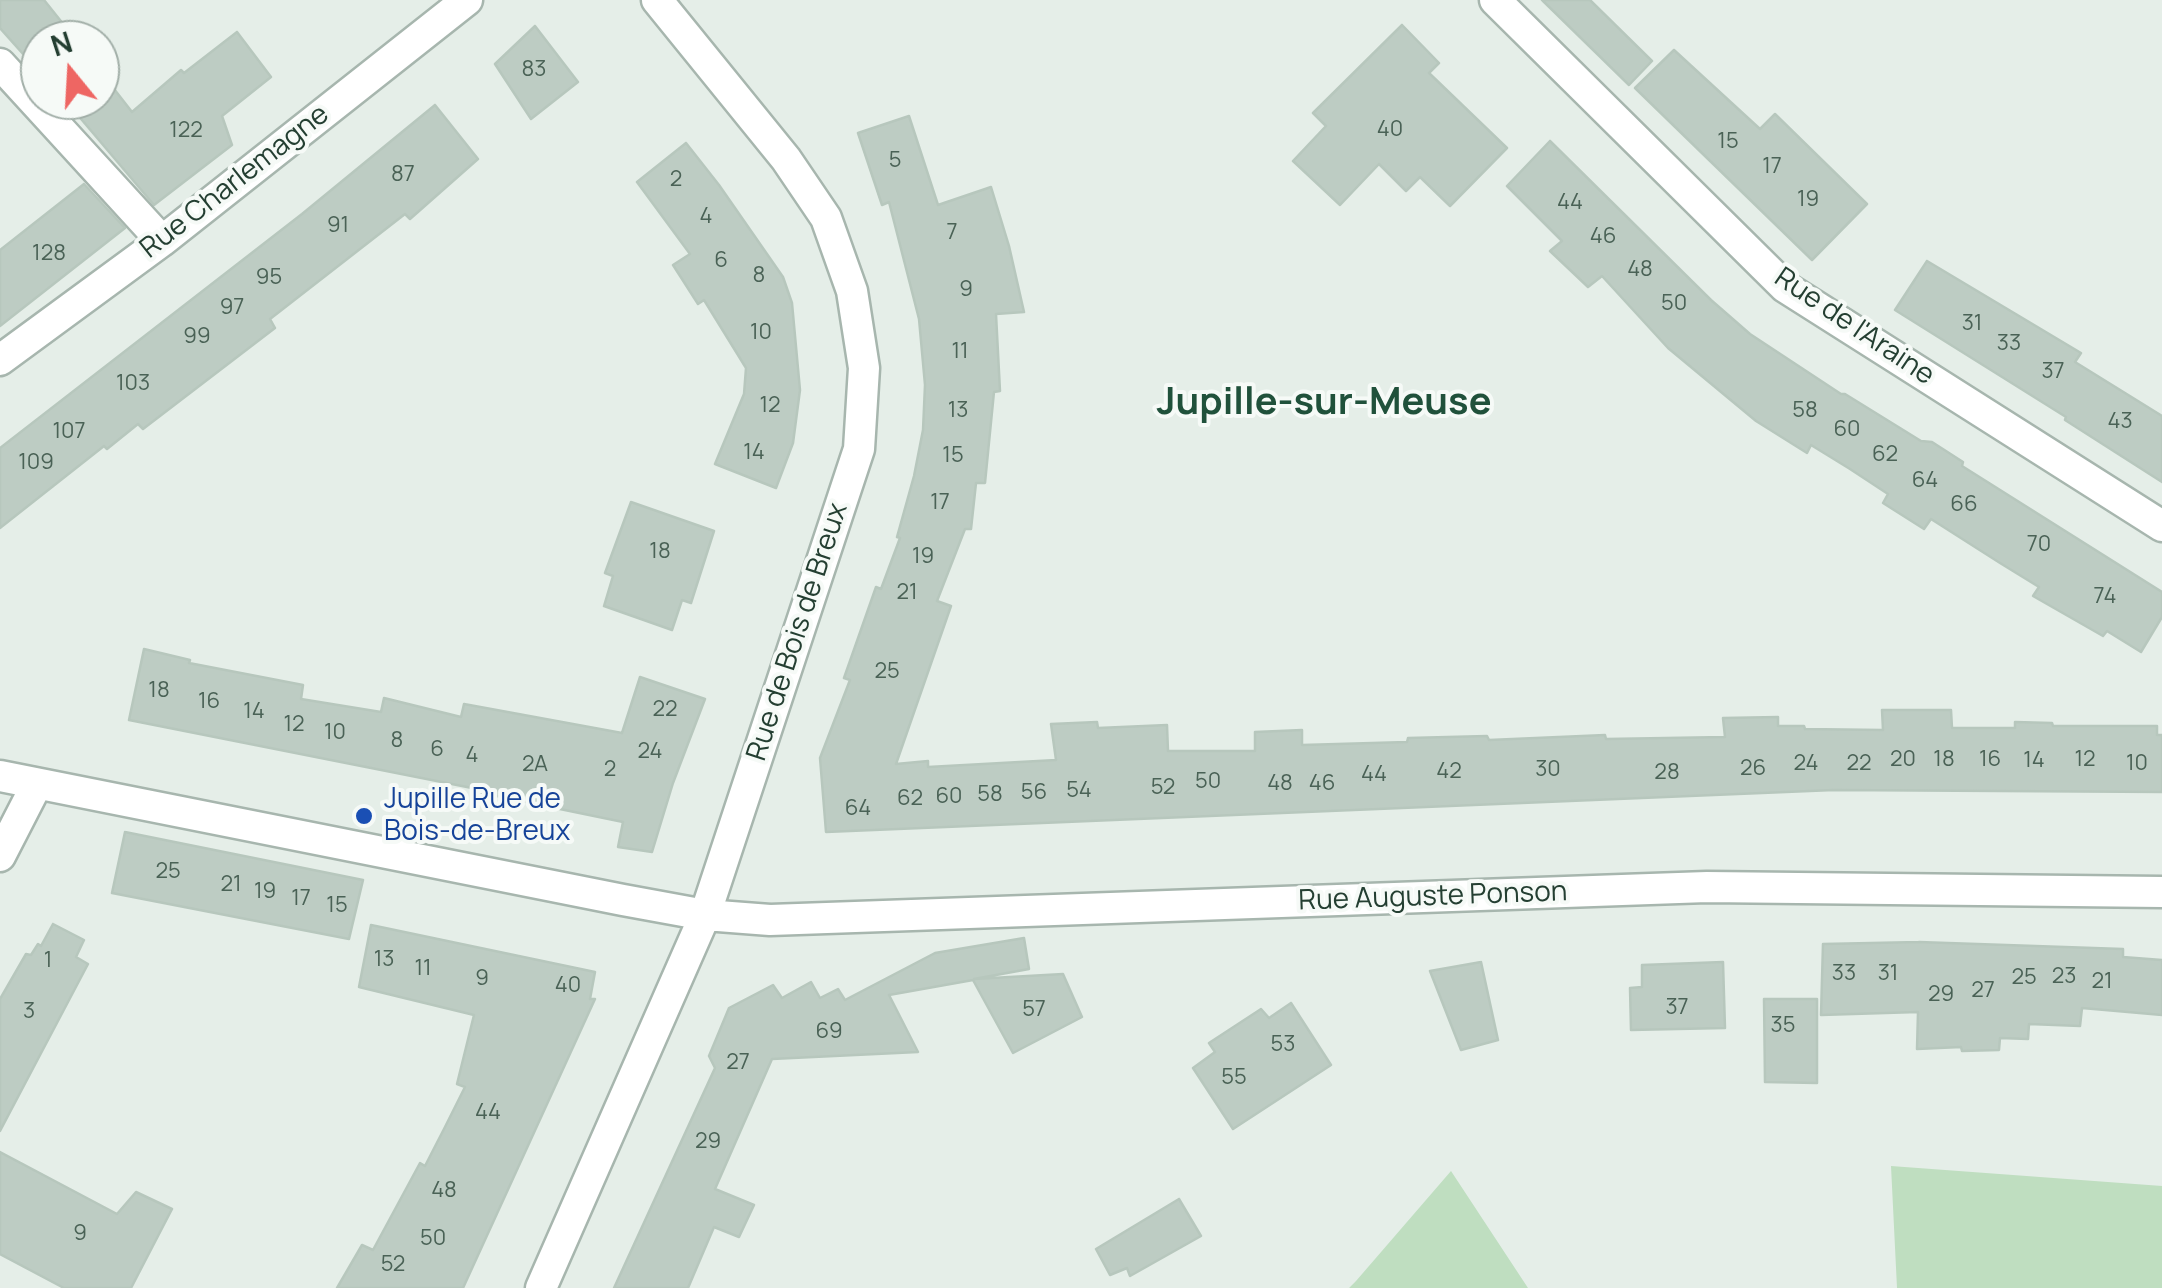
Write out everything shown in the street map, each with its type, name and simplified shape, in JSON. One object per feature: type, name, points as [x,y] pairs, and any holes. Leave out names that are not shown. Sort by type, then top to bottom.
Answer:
[{"type":"street","name":"Rue Charlemagne","points":[[0,360],[162,240],[468,0]]},
{"type":"street","name":"Rue de Bois de Breux","points":[[541,1288],[704,915],[859,449],[864,368],[852,291],[826,218],[786,159],[657,0]]},
{"type":"street","name":"Rue de l'Araine","points":[[1495,0],[1785,287],[2162,526]]},
{"type":"street","points":[[0,64],[162,240]]},
{"type":"street","name":"Rue Auguste Ponson","points":[[0,776],[704,915],[770,920],[1707,887],[2162,892]]},
{"type":"street","points":[[0,856],[37,784]]},
{"type":"green space","points":[[1891,1166],[2162,1186],[2162,1288],[1897,1288]]},
{"type":"green space","points":[[1451,1171],[1528,1288],[1349,1288],[1356,1281]]},
{"type":"building","points":[[0,0],[44,0],[60,20],[20,20],[20,50],[0,28]]},
{"type":"building","points":[[1542,0],[1590,0],[1652,61],[1629,85]]},
{"type":"building","points":[[1402,25],[1439,63],[1429,73],[1507,148],[1450,206],[1420,177],[1406,191],[1379,164],[1340,205],[1293,161],[1326,126],[1313,113]]},
{"type":"building","points":[[535,26],[578,82],[531,119],[495,64]]},
{"type":"building","points":[[237,32],[271,77],[222,116],[232,145],[154,205],[82,120],[120,120],[120,97],[132,112],[181,70],[184,73]]},
{"type":"building","points":[[1674,50],[1760,129],[1775,114],[1867,204],[1812,260],[1635,88]]},
{"type":"building","points":[[435,105],[478,159],[410,219],[405,214],[270,319],[275,328],[143,429],[138,424],[107,449],[104,446],[0,528],[0,448],[302,214]]},
{"type":"building","points":[[909,116],[938,205],[991,187],[1024,312],[996,314],[1000,391],[994,392],[985,483],[976,483],[971,529],[965,529],[937,601],[951,606],[896,764],[928,761],[928,767],[1056,760],[1051,724],[1097,722],[1098,728],[1167,725],[1168,751],[1255,751],[1255,732],[1302,730],[1302,745],[1487,736],[1489,740],[1605,735],[1606,739],[1725,737],[1723,718],[1778,717],[1778,726],[1883,730],[1882,710],[1951,710],[1952,728],[2015,728],[2015,722],[2157,726],[2157,735],[2162,735],[2162,792],[1834,790],[826,832],[820,758],[850,680],[844,678],[876,587],[881,589],[900,538],[897,537],[923,430],[925,385],[919,319],[889,202],[882,205],[858,133]]},
{"type":"building","points":[[1550,141],[1750,334],[1841,394],[1921,441],[1932,442],[1963,462],[1962,466],[2162,592],[2162,617],[2141,652],[2107,631],[2103,636],[2033,596],[2039,587],[1931,519],[1924,529],[1883,503],[1888,494],[1811,445],[1807,453],[1756,421],[1668,348],[1602,276],[1588,287],[1550,251],[1562,241],[1507,186]]},
{"type":"building","points":[[686,143],[783,277],[792,303],[800,390],[793,443],[776,488],[715,464],[744,394],[746,368],[704,300],[698,304],[673,265],[690,254],[637,182]]},
{"type":"building","points":[[84,184],[125,228],[0,326],[0,250]]},
{"type":"building","points":[[1927,261],[2081,353],[2075,362],[2162,416],[2162,482],[1895,310]]},
{"type":"building","points":[[631,502],[714,531],[691,603],[682,600],[672,630],[604,606],[613,576],[605,573]]},
{"type":"building","points":[[144,649],[190,660],[189,663],[303,685],[301,699],[381,712],[384,698],[461,717],[464,704],[622,733],[640,677],[705,699],[652,852],[618,847],[623,822],[129,720]]},
{"type":"building","points":[[125,832],[363,880],[349,939],[112,893]]},
{"type":"building","points":[[53,924],[84,940],[76,957],[88,964],[0,1131],[0,999],[26,954],[31,955],[38,944],[41,946]]},
{"type":"building","points":[[371,925],[595,972],[590,999],[595,999],[463,1288],[337,1288],[362,1245],[373,1250],[420,1163],[425,1166],[444,1129],[465,1087],[457,1084],[474,1015],[359,987]]},
{"type":"building","points":[[1024,938],[1029,969],[974,979],[1063,974],[1082,1017],[1013,1053],[973,980],[889,995],[918,1052],[772,1059],[715,1189],[754,1205],[739,1237],[714,1227],[688,1288],[614,1288],[715,1068],[709,1056],[729,1008],[773,985],[782,998],[811,982],[820,998],[838,989],[845,1000],[935,953]]},
{"type":"building","points":[[1919,942],[2123,949],[2123,957],[2162,960],[2162,1015],[2082,1008],[2080,1026],[2029,1024],[2028,1039],[2000,1038],[1999,1050],[1962,1051],[1961,1047],[1917,1049],[1918,1012],[1821,1015],[1823,944]]},
{"type":"building","points":[[1481,962],[1498,1040],[1461,1050],[1430,971]]},
{"type":"building","points":[[1723,962],[1725,1028],[1631,1030],[1630,988],[1642,987],[1642,965]]},
{"type":"building","points":[[1764,999],[1817,999],[1817,1083],[1765,1082]]},
{"type":"building","points":[[1291,1003],[1331,1065],[1233,1129],[1193,1068],[1215,1052],[1209,1043],[1261,1009],[1269,1018]]},
{"type":"building","points":[[0,1152],[117,1214],[136,1192],[172,1209],[131,1288],[64,1288],[0,1254]]},
{"type":"building","points":[[1179,1199],[1201,1236],[1130,1276],[1127,1268],[1110,1275],[1096,1249]]},
{"type":"place","name":"Jupille Rue de Bois-de-Breux","points":[[364,816]]},
{"type":"district","name":"Jupille-sur-Meuse","points":[[1324,403]]}]
